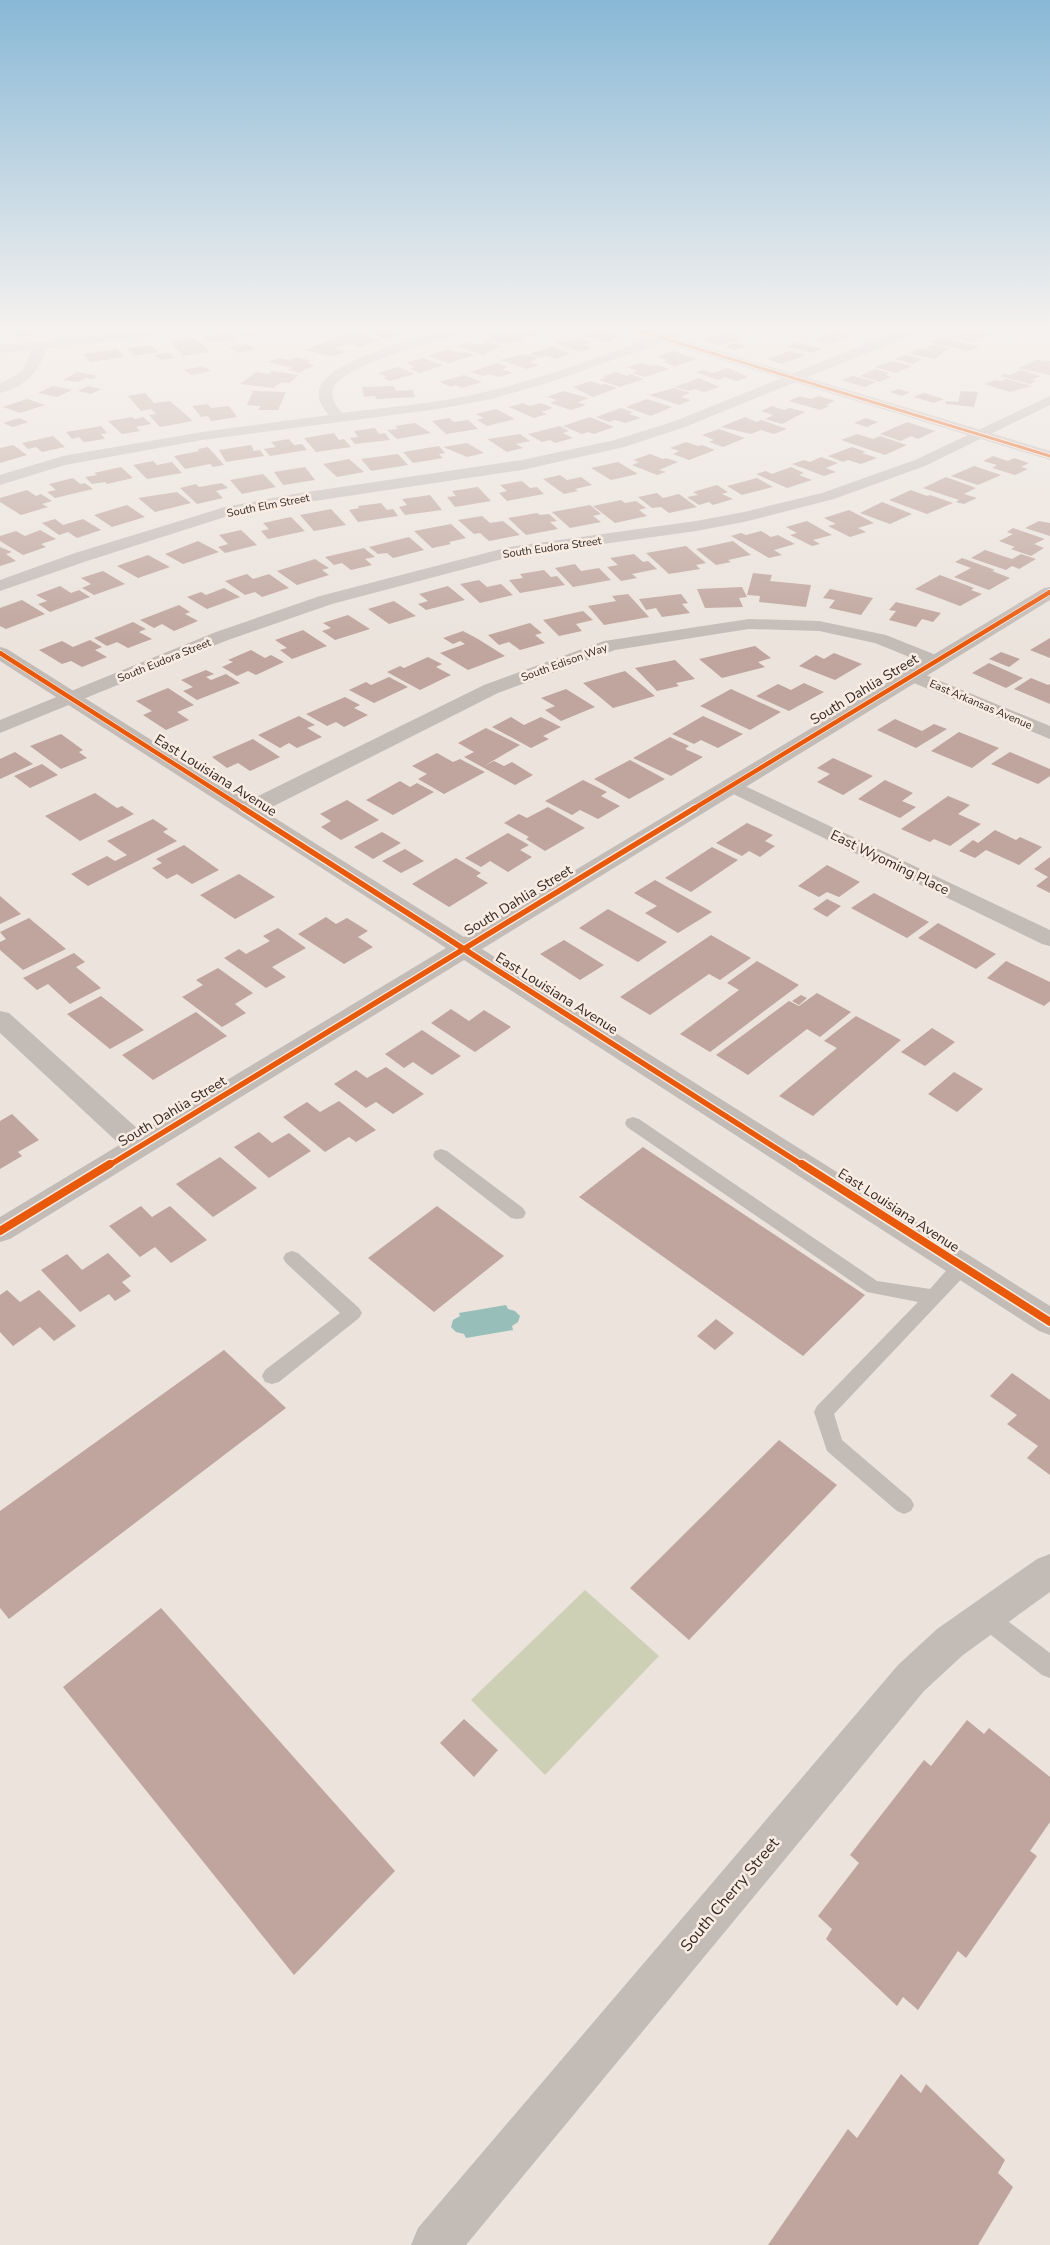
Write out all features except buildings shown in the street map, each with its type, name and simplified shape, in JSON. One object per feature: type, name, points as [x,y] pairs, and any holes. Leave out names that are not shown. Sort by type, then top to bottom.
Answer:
[{"type":"street","points":[[0,480],[63,461],[211,435]]},
{"type":"street","name":"South Elm Street","points":[[0,586],[81,557],[225,512],[294,499],[522,465],[597,450],[646,435]]},
{"type":"street","points":[[981,435],[1050,456]]},
{"type":"street","name":"South Eudora Street","points":[[0,727],[231,633],[326,600],[509,552],[662,532],[786,507],[828,496],[890,475],[981,435]]},
{"type":"street","name":"South Dahlia Street","points":[[0,1231],[1050,592]]},
{"type":"street","name":"South Edison Way","points":[[248,810],[491,689],[611,645],[749,624],[819,626],[880,639],[934,661]]},
{"type":"street","name":"East Louisiana Avenue","points":[[0,653],[1050,1322]]},
{"type":"street","name":"East Arkansas Avenue","points":[[911,675],[1050,733]]},
{"type":"street","name":"East Wyoming Place","points":[[730,785],[1050,938]]},
{"type":"street","points":[[0,1019],[139,1146]]},
{"type":"street","name":"South Cherry Street","points":[[435,2245],[910,1678],[950,1642],[1050,1571]]},
{"type":"lane","points":[[633,1123],[873,1287],[933,1297]]},
{"type":"lane","points":[[441,1155],[517,1213]]},
{"type":"lane","points":[[272,1376],[353,1313],[292,1258]]},
{"type":"lane","points":[[904,1505],[834,1445],[824,1412],[963,1266]]},
{"type":"lane","points":[[986,1617],[1050,1668]]},
{"type":"green space","points":[[585,1590],[659,1656],[545,1775],[471,1700]]},
{"type":"water","points":[[506,1305],[508,1309],[515,1311],[520,1316],[518,1322],[512,1326],[513,1330],[466,1338],[464,1334],[456,1332],[451,1327],[453,1320],[460,1316],[459,1313]]},
{"type":"cycle path","points":[[980,435],[1050,456]]},
{"type":"cycle path","points":[[0,1231],[1050,592]]},
{"type":"cycle path","points":[[0,653],[1050,1322]]}]
